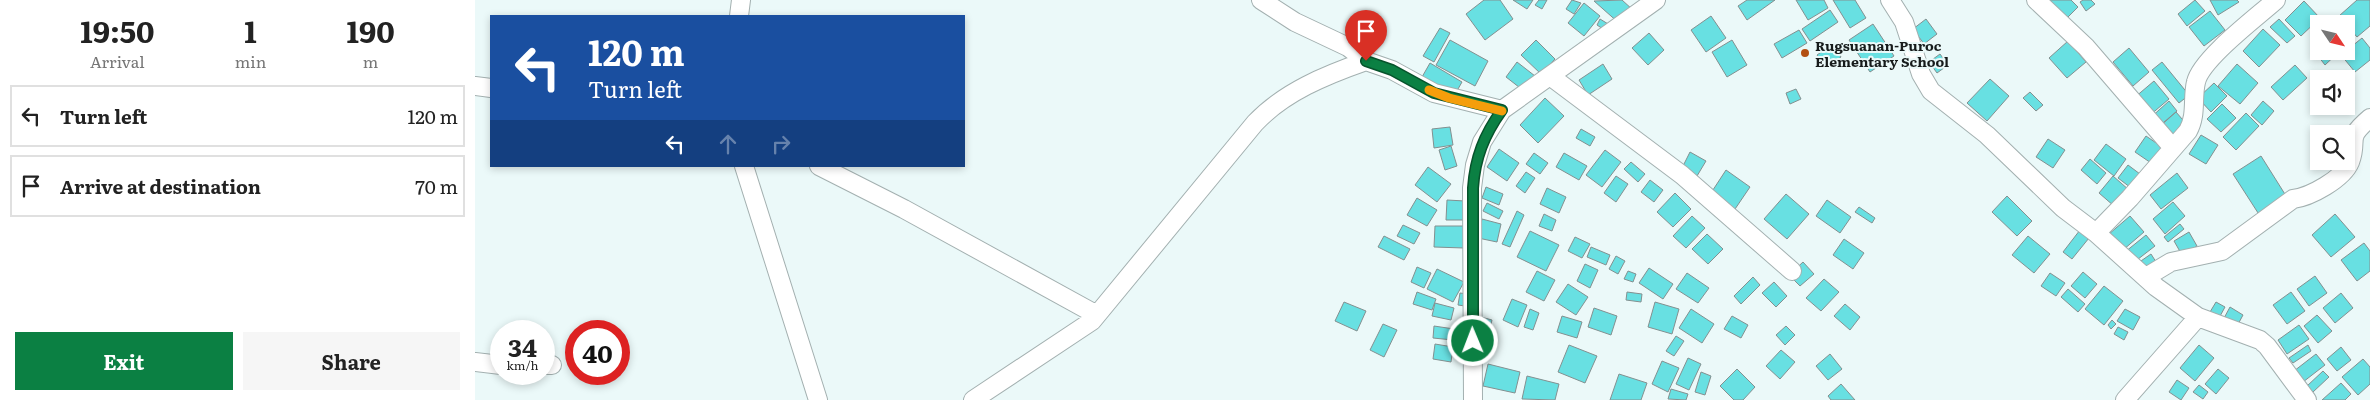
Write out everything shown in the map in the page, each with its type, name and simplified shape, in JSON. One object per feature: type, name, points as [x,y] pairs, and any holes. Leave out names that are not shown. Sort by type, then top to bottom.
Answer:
[{"type":"street","points":[[739,15],[741,0]]},
{"type":"street","points":[[1261,0],[1295,22],[1349,47],[1366,61],[1392,70],[1434,93],[1502,110]]},
{"type":"street","points":[[1473,400],[1474,172],[1482,142],[1502,110],[1656,0]]},
{"type":"street","points":[[1890,0],[1904,22],[1921,74],[1931,91],[1987,135],[2063,208],[2096,233],[2146,277],[2198,317],[2260,340],[2307,400]]},
{"type":"street","points":[[2037,0],[2098,59],[2173,148]]},
{"type":"street","points":[[2096,233],[2191,126],[2196,82],[2200,72],[2211,58],[2276,0]]},
{"type":"street","points":[[973,400],[1097,315],[1269,108],[1288,95],[1366,61]]},
{"type":"street","points":[[1550,76],[1682,175],[1792,271]]},
{"type":"street","points":[[475,86],[490,88]]},
{"type":"street","points":[[2146,277],[2171,262],[2222,251],[2293,199],[2308,197],[2315,193],[2341,173],[2350,163],[2353,137],[2357,129],[2370,118]]},
{"type":"street","points":[[744,167],[818,400]]},
{"type":"street","points":[[821,167],[903,209],[1097,315]]},
{"type":"street","points":[[2125,400],[2198,317]]},
{"type":"street","points":[[475,362],[490,364]]},
{"type":"building","points":[[1484,0],[1500,0],[1513,19],[1485,40],[1466,14]]},
{"type":"building","points":[[1513,0],[1533,0],[1527,9]]},
{"type":"building","points":[[1539,0],[1547,0],[1542,9],[1535,5]]},
{"type":"building","points":[[1572,0],[1581,3],[1574,14],[1566,9]]},
{"type":"building","points":[[1622,0],[1633,10],[1620,24],[1594,1]]},
{"type":"building","points":[[1747,0],[1775,0],[1747,20],[1738,6]]},
{"type":"building","points":[[1796,0],[1824,0],[1828,8],[1808,20]]},
{"type":"building","points":[[1833,0],[1855,0],[1866,18],[1850,28]]},
{"type":"building","points":[[2041,0],[2071,0],[2078,7],[2062,23]]},
{"type":"building","points":[[2091,0],[2095,4],[2086,11],[2080,2]]},
{"type":"building","points":[[2195,0],[2205,11],[2187,26],[2178,14]]},
{"type":"building","points":[[2210,0],[2237,0],[2239,2],[2218,15]]},
{"type":"building","points":[[2357,0],[2370,0],[2370,26],[2357,37],[2355,35],[2355,15],[2340,15]]},
{"type":"building","points":[[2304,1],[2317,15],[2310,15],[2310,27],[2301,36],[2285,20]]},
{"type":"building","points":[[1584,3],[1600,16],[1584,36],[1568,23]]},
{"type":"building","points":[[1830,10],[1838,22],[1810,41],[1802,29]]},
{"type":"building","points":[[2210,11],[2225,30],[2204,46],[2189,27]]},
{"type":"building","points":[[1711,16],[1726,38],[1706,52],[1691,30]]},
{"type":"building","points":[[1600,19],[1613,27],[1609,33],[1597,25]]},
{"type":"building","points":[[1926,19],[1937,34],[1924,44],[1913,29]]},
{"type":"building","points":[[2279,19],[2295,36],[2287,43],[2270,27]]},
{"type":"building","points":[[1873,24],[1894,56],[1870,72],[1849,40]]},
{"type":"building","points":[[1440,28],[1450,33],[1434,62],[1423,56]]},
{"type":"building","points":[[2263,29],[2280,45],[2259,67],[2243,51]]},
{"type":"building","points":[[1799,30],[1807,43],[1782,58],[1774,44]]},
{"type":"building","points":[[1649,33],[1664,50],[1648,65],[1632,48]]},
{"type":"building","points":[[2362,38],[2370,48],[2370,60],[2355,72],[2345,60],[2355,60],[2355,44]]},
{"type":"building","points":[[1450,40],[1488,61],[1475,86],[1436,65]]},
{"type":"building","points":[[1536,40],[1555,59],[1541,74],[1521,55]]},
{"type":"building","points":[[1732,40],[1747,65],[1727,77],[1712,52]]},
{"type":"building","points":[[2068,41],[2086,62],[2067,78],[2049,58]]},
{"type":"building","points":[[1833,44],[1841,57],[1826,68],[1817,55]]},
{"type":"building","points":[[2129,48],[2149,72],[2133,86],[2113,62]]},
{"type":"building","points":[[1940,54],[1948,65],[1937,73],[1929,62]]},
{"type":"building","points":[[2321,60],[2330,60],[2325,65]]},
{"type":"building","points":[[1517,62],[1535,76],[1524,91],[1506,77]]},
{"type":"building","points":[[2162,62],[2189,95],[2179,103],[2152,70]]},
{"type":"building","points":[[1430,63],[1462,82],[1454,96],[1422,77]]},
{"type":"building","points":[[1603,64],[1612,79],[1588,95],[1579,80]]},
{"type":"building","points":[[2237,64],[2258,83],[2240,104],[2218,86]]},
{"type":"building","points":[[2295,65],[2307,78],[2283,100],[2271,87]]},
{"type":"building","points":[[1990,79],[2009,96],[1987,121],[1967,103]]},
{"type":"building","points":[[2154,81],[2169,99],[2149,116],[2134,98]]},
{"type":"building","points":[[2214,83],[2227,96],[2211,112],[2198,98]]},
{"type":"building","points":[[1796,89],[1801,99],[1790,104],[1786,93]]},
{"type":"building","points":[[2030,92],[2043,105],[2036,111],[2023,98]]},
{"type":"building","points":[[1545,98],[1564,116],[1538,143],[1520,125]]},
{"type":"building","points":[[2169,101],[2177,111],[2157,128],[2149,119]]},
{"type":"building","points":[[2263,101],[2274,111],[2262,125],[2251,115]]},
{"type":"building","points":[[2222,104],[2236,118],[2221,132],[2207,119]]},
{"type":"building","points":[[2176,112],[2189,127],[2172,143],[2158,128]]},
{"type":"building","points":[[2246,113],[2259,126],[2236,150],[2223,137]]},
{"type":"building","points":[[1450,127],[1453,145],[1434,148],[1432,129]]},
{"type":"building","points":[[1581,129],[1595,137],[1590,146],[1576,138]]},
{"type":"building","points":[[2201,135],[2218,145],[2206,164],[2189,154]]},
{"type":"building","points":[[2146,136],[2165,149],[2154,165],[2135,152]]},
{"type":"building","points":[[2048,139],[2065,150],[2053,168],[2036,157]]},
{"type":"building","points":[[2106,144],[2126,159],[2114,176],[2094,160]]},
{"type":"building","points":[[1451,146],[1457,166],[1445,170],[1439,150]]},
{"type":"building","points":[[1499,149],[1519,163],[1507,181],[1487,167]]},
{"type":"building","points":[[1605,150],[1621,162],[1602,187],[1586,175]]},
{"type":"building","points":[[1690,152],[1706,161],[1697,176],[1682,168]]},
{"type":"building","points":[[1534,153],[1548,163],[1540,174],[1526,164]]},
{"type":"building","points":[[1564,153],[1587,166],[1579,180],[1556,167]]},
{"type":"building","points":[[2261,156],[2288,199],[2260,216],[2233,174]]},
{"type":"building","points":[[2090,159],[2106,173],[2097,184],[2081,170]]},
{"type":"building","points":[[1631,162],[1645,174],[1638,182],[1624,169]]},
{"type":"building","points":[[2128,165],[2144,177],[2135,191],[2118,178]]},
{"type":"building","points":[[1428,167],[1451,184],[1437,202],[1415,185]]},
{"type":"building","points":[[1726,170],[1750,187],[1733,212],[1709,196]]},
{"type":"building","points":[[1526,172],[1535,178],[1525,193],[1516,186]]},
{"type":"building","points":[[2177,173],[2188,188],[2161,209],[2150,195]]},
{"type":"building","points":[[1616,176],[1628,184],[1616,202],[1604,193]]},
{"type":"building","points":[[2113,176],[2129,190],[2114,206],[2099,193]]},
{"type":"building","points":[[1650,180],[1663,190],[1654,202],[1641,192]]},
{"type":"building","points":[[1486,187],[1503,194],[1499,205],[1482,198]]},
{"type":"building","points":[[1547,188],[1566,197],[1559,213],[1540,204]]},
{"type":"building","points":[[1675,193],[1691,209],[1673,227],[1657,212]]},
{"type":"building","points":[[1786,194],[1809,214],[1787,239],[1764,219]]},
{"type":"building","points":[[2007,196],[2032,221],[2017,236],[1992,212]]},
{"type":"building","points":[[1417,198],[1437,210],[1427,226],[1407,215]]},
{"type":"building","points":[[1447,200],[1465,201],[1464,220],[1446,220]]},
{"type":"building","points":[[1827,200],[1851,217],[1840,233],[1816,216]]},
{"type":"building","points":[[2173,202],[2185,216],[2165,234],[2153,219]]},
{"type":"building","points":[[1487,203],[1503,211],[1499,219],[1483,211]]},
{"type":"building","points":[[1859,207],[1875,218],[1872,223],[1855,212]]},
{"type":"building","points":[[1517,211],[1524,215],[1510,247],[1502,244]]},
{"type":"building","points":[[1544,214],[1556,220],[1552,231],[1539,226]]},
{"type":"building","points":[[2335,214],[2355,237],[2331,257],[2312,235]]},
{"type":"building","points":[[1692,216],[1705,228],[1686,248],[1673,236]]},
{"type":"building","points":[[2130,216],[2144,232],[2123,250],[2109,234]]},
{"type":"building","points":[[1482,219],[1501,224],[1497,242],[1478,238]]},
{"type":"building","points":[[2180,224],[2184,229],[2168,242],[2164,237]]},
{"type":"building","points":[[1403,225],[1420,233],[1414,244],[1397,236]]},
{"type":"building","points":[[1435,226],[1464,226],[1464,248],[1434,247]]},
{"type":"building","points":[[2080,230],[2089,238],[2072,259],[2063,252]]},
{"type":"building","points":[[1530,231],[1559,245],[1546,271],[1517,257]]},
{"type":"building","points":[[2189,232],[2197,246],[2182,255],[2174,241]]},
{"type":"building","points":[[1707,234],[1723,249],[1708,264],[1692,249]]},
{"type":"building","points":[[2146,235],[2155,246],[2133,263],[2125,252]]},
{"type":"building","points":[[1384,236],[1410,249],[1404,260],[1378,247]]},
{"type":"building","points":[[2028,236],[2050,254],[2034,273],[2012,255]]},
{"type":"building","points":[[1575,237],[1590,244],[1582,258],[1568,251]]},
{"type":"building","points":[[1844,239],[1864,253],[1853,269],[1833,255]]},
{"type":"building","points":[[2364,243],[2370,251],[2370,271],[2357,281],[2341,260]]},
{"type":"building","points":[[1591,247],[1610,255],[1606,265],[1587,257]]},
{"type":"building","points":[[2151,254],[2158,265],[2145,274],[2138,263]]},
{"type":"building","points":[[1616,256],[1625,261],[1618,274],[1609,269]]},
{"type":"building","points":[[1803,262],[1814,274],[1800,286],[1789,275]]},
{"type":"building","points":[[1585,264],[1598,270],[1590,288],[1577,281]]},
{"type":"building","points":[[1417,267],[1431,273],[1424,288],[1411,282]]},
{"type":"building","points":[[1649,268],[1673,284],[1663,299],[1639,283]]},
{"type":"building","points":[[1437,269],[1464,282],[1453,302],[1427,289]]},
{"type":"building","points":[[1537,271],[1555,280],[1544,301],[1526,292]]},
{"type":"building","points":[[1628,271],[1636,274],[1633,282],[1624,279]]},
{"type":"building","points":[[2083,272],[2097,284],[2085,298],[2071,286]]},
{"type":"building","points":[[1687,273],[1709,288],[1698,303],[1676,289]]},
{"type":"building","points":[[2050,273],[2065,283],[2056,296],[2041,286]]},
{"type":"building","points":[[2315,276],[2327,293],[2309,306],[2297,289]]},
{"type":"building","points":[[1753,277],[1760,285],[1741,304],[1734,296]]},
{"type":"building","points":[[1824,279],[1839,292],[1821,311],[1806,298]]},
{"type":"building","points":[[1774,282],[1787,296],[1776,307],[1762,293]]},
{"type":"building","points":[[1568,284],[1588,297],[1576,315],[1556,302]]},
{"type":"building","points":[[2104,286],[2123,301],[2104,325],[2085,309]]},
{"type":"building","points":[[2068,289],[2085,304],[2078,312],[2061,297]]},
{"type":"building","points":[[1417,292],[1436,299],[1432,310],[1413,304]]},
{"type":"building","points":[[1627,292],[1642,294],[1641,302],[1626,300]]},
{"type":"building","points":[[2291,292],[2305,311],[2287,324],[2273,305]]},
{"type":"building","points":[[1460,293],[1468,294],[1465,306],[1458,305]]},
{"type":"building","points":[[2341,293],[2353,308],[2335,323],[2323,308]]},
{"type":"building","points":[[1512,299],[1527,305],[1518,327],[1503,320]]},
{"type":"building","points":[[1344,302],[1366,311],[1357,331],[1335,321]]},
{"type":"building","points":[[1655,302],[1679,309],[1672,334],[1648,327]]},
{"type":"building","points":[[2216,302],[2225,307],[2219,318],[2210,312]]},
{"type":"building","points":[[1435,303],[1454,308],[1451,320],[1432,316]]},
{"type":"building","points":[[1845,304],[1860,317],[1850,330],[1834,316]]},
{"type":"building","points":[[2230,307],[2243,315],[2236,328],[2223,320]]},
{"type":"building","points":[[1594,308],[1617,316],[1611,335],[1588,327]]},
{"type":"building","points":[[1530,309],[1539,313],[1533,330],[1524,327]]},
{"type":"building","points":[[1691,309],[1714,324],[1702,343],[1679,328]]},
{"type":"building","points":[[2125,309],[2140,317],[2133,330],[2117,321]]},
{"type":"building","points":[[2317,315],[2332,331],[2318,343],[2304,326]]},
{"type":"building","points":[[1562,316],[1582,322],[1577,338],[1557,332]]},
{"type":"building","points":[[1732,316],[1748,325],[1741,338],[1724,329]]},
{"type":"building","points":[[1481,317],[1492,320],[1489,333],[1478,330]]},
{"type":"building","points":[[2112,320],[2116,324],[2111,329],[2108,325]]},
{"type":"building","points":[[1383,324],[1397,330],[1384,357],[1370,350]]},
{"type":"building","points":[[2299,325],[2309,339],[2287,354],[2278,340]]},
{"type":"building","points":[[1434,326],[1454,329],[1453,340],[1433,338]]},
{"type":"building","points":[[1786,326],[1795,335],[1785,345],[1776,335]]},
{"type":"building","points":[[2118,327],[2128,332],[2124,340],[2114,334]]},
{"type":"building","points":[[1480,334],[1495,341],[1491,350],[1476,344]]},
{"type":"building","points":[[1676,336],[1684,341],[1674,356],[1666,351]]},
{"type":"building","points":[[1435,344],[1453,347],[1451,362],[1433,359]]},
{"type":"building","points":[[1569,345],[1597,356],[1585,383],[1558,372]]},
{"type":"building","points":[[2199,345],[2214,358],[2195,381],[2180,368]]},
{"type":"building","points":[[2308,345],[2311,351],[2293,363],[2289,358]]},
{"type":"building","points":[[2341,347],[2351,360],[2337,371],[2327,359]]},
{"type":"building","points":[[1781,350],[1795,362],[1780,379],[1766,366]]},
{"type":"building","points":[[1830,354],[1842,369],[1828,380],[1816,366]]},
{"type":"building","points":[[2316,354],[2325,365],[2303,382],[2294,371]]},
{"type":"building","points":[[1688,358],[1701,364],[1689,390],[1676,384]]},
{"type":"building","points":[[2363,359],[2370,367],[2370,384],[2358,395],[2342,377]]},
{"type":"building","points":[[1662,361],[1679,368],[1668,392],[1652,384]]},
{"type":"building","points":[[1488,364],[1520,372],[1515,393],[1483,386]]},
{"type":"building","points":[[1737,369],[1755,387],[1743,400],[1734,400],[1720,386]]},
{"type":"building","points":[[2218,369],[2229,378],[2216,394],[2205,384]]},
{"type":"building","points":[[2323,371],[2329,377],[2313,392],[2307,386]]},
{"type":"building","points":[[1701,372],[1711,376],[1705,395],[1695,392]]},
{"type":"building","points":[[1619,374],[1647,383],[1641,400],[1610,400]]},
{"type":"building","points":[[1527,376],[1559,384],[1555,400],[1522,399]]},
{"type":"building","points":[[2177,380],[2189,388],[2181,400],[2169,392]]},
{"type":"building","points":[[2341,383],[2351,394],[2345,400],[2322,400]]},
{"type":"building","points":[[1841,384],[1855,400],[1831,400],[1828,396]]},
{"type":"building","points":[[2199,385],[2208,392],[2203,399],[2193,392]]},
{"type":"building","points":[[1671,389],[1688,394],[1686,400],[1668,399]]},
{"type":"slow traffic","points":[[1429,90],[1449,98],[1502,111]]},
{"type":"place","name":"Rugsuanan-Puroc Elementary School","points":[[1805,53]]},
{"type":"route","points":[[1366,61],[1392,70],[1434,93],[1502,110],[1482,142],[1475,164],[1473,188],[1473,341]]}]
